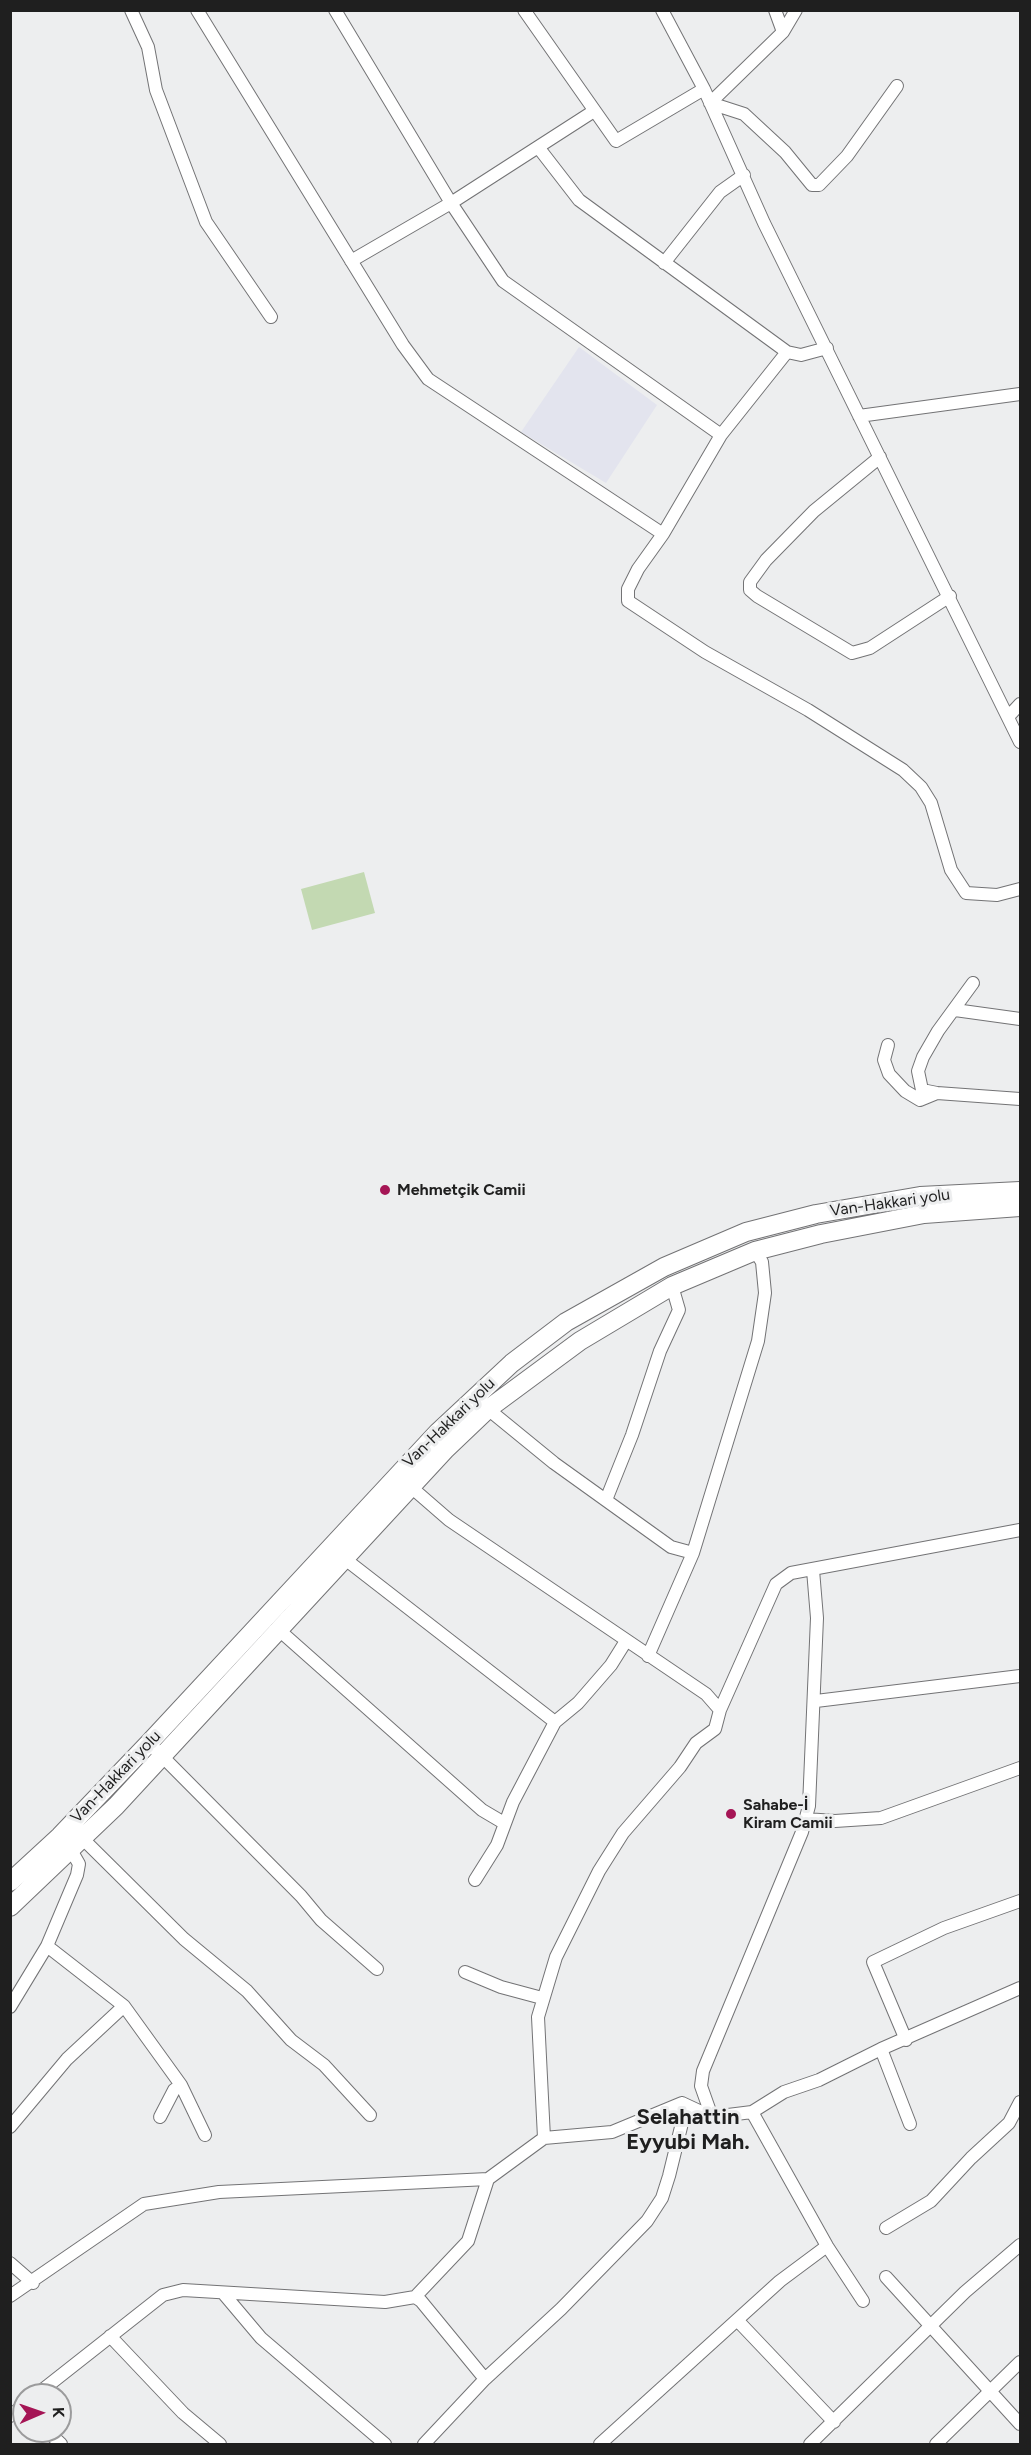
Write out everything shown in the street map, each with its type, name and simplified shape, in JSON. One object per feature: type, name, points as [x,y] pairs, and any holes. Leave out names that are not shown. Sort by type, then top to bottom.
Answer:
[{"type":"highway","name":"Van-Hakkari yolu","points":[[10,1882],[156,1750],[399,1473],[472,1398],[566,1322],[664,1267],[746,1232],[816,1214],[922,1205],[1020,1191]]},
{"type":"highway","points":[[10,1906],[77,1844],[156,1750],[279,1630],[411,1487],[488,1409],[580,1341],[672,1286],[755,1251],[922,1205],[1020,1207]]},
{"type":"highway","points":[[566,1322],[580,1341]]},
{"type":"street","points":[[131,10],[148,47],[156,90],[206,222],[272,317]]},
{"type":"street","points":[[198,10],[403,345],[428,378],[663,534]]},
{"type":"street","points":[[335,10],[451,203],[503,281],[721,435]]},
{"type":"street","points":[[524,10],[616,141],[704,89]]},
{"type":"street","points":[[662,10],[704,89],[764,223],[950,596],[1020,742]]},
{"type":"street","points":[[775,10],[783,32]]},
{"type":"street","points":[[710,103],[783,32],[796,10]]},
{"type":"street","points":[[710,103],[744,114],[785,152],[812,185],[819,185],[847,156],[897,86]]},
{"type":"street","points":[[351,261],[451,203],[594,111]]},
{"type":"street","points":[[538,147],[579,200],[787,352],[801,355],[827,348]]},
{"type":"street","points":[[664,263],[720,192],[744,175]]},
{"type":"street","points":[[787,352],[721,435],[663,534],[638,569],[628,589],[628,601],[705,652],[808,710],[903,770],[921,787],[931,803],[951,870],[966,893],[997,896],[1020,889]]},
{"type":"street","points":[[859,416],[1020,394]]},
{"type":"street","points":[[880,458],[806,519],[766,560],[750,582],[750,590],[852,653],[870,648],[950,596]]},
{"type":"street","points":[[1008,717],[1020,704]]},
{"type":"street","points":[[973,983],[938,1030],[918,1071],[922,1090],[937,1094],[1020,1099]]},
{"type":"street","points":[[955,1010],[1020,1019]]},
{"type":"street","points":[[888,1046],[884,1060],[889,1074],[905,1090],[920,1100],[937,1094]]},
{"type":"street","points":[[648,1656],[693,1553],[758,1341],[765,1293],[762,1262],[755,1251]]},
{"type":"street","points":[[606,1500],[632,1435],[660,1351],[679,1310],[672,1286]]},
{"type":"street","points":[[472,1398],[518,1435],[671,1547],[693,1553]]},
{"type":"street","points":[[411,1487],[449,1520],[706,1694],[720,1710]]},
{"type":"street","points":[[544,2138],[538,2017],[556,1957],[599,1871],[623,1833],[680,1767],[696,1743],[715,1729],[720,1710],[776,1584],[792,1573],[1020,1530]]},
{"type":"street","points":[[345,1559],[555,1722]]},
{"type":"street","points":[[712,2117],[701,2086],[703,2071],[805,1819],[813,1766],[816,1701],[817,1618],[813,1570]]},
{"type":"street","points":[[279,1630],[482,1810],[504,1824]]},
{"type":"street","points":[[475,1880],[497,1845],[504,1824],[555,1722],[578,1703],[610,1665],[626,1641]]},
{"type":"street","points":[[816,1701],[1020,1676]]},
{"type":"street","points":[[156,1750],[301,1896],[321,1920],[376,1969]]},
{"type":"street","points":[[805,1819],[835,1821],[881,1818],[1020,1768]]},
{"type":"street","points":[[10,2007],[47,1946],[77,1875],[79,1864],[77,1844]]},
{"type":"street","points":[[77,1844],[184,1939],[247,1991],[291,2040],[324,2065],[370,2115]]},
{"type":"street","points":[[906,2040],[873,1962],[944,1928],[1020,1900]]},
{"type":"street","points":[[47,1946],[124,2006],[181,2085],[206,2135]]},
{"type":"street","points":[[465,1972],[501,1987],[542,1998]]},
{"type":"street","points":[[10,2296],[33,2283],[144,2204],[219,2192],[488,2179],[544,2138],[612,2132],[682,2103],[712,2117],[752,2112],[784,2092],[819,2080],[881,2049],[906,2040],[1020,1988]]},
{"type":"street","points":[[10,2127],[67,2059],[124,2006]]},
{"type":"street","points":[[881,2049],[910,2124]]},
{"type":"street","points":[[159,2116],[174,2090],[181,2085]]},
{"type":"street","points":[[886,2228],[931,2201],[971,2158],[1009,2123],[1020,2102]]},
{"type":"street","points":[[424,2445],[485,2379],[561,2309],[647,2221],[662,2198],[669,2176],[682,2123],[682,2103]]},
{"type":"street","points":[[752,2112],[827,2246],[862,2301]]},
{"type":"street","points":[[51,2383],[163,2295],[183,2290],[386,2302],[415,2297],[468,2241],[488,2179]]},
{"type":"street","points":[[810,2445],[965,2292],[1020,2245]]},
{"type":"street","points":[[600,2445],[780,2281],[827,2246]]},
{"type":"street","points":[[10,2263],[33,2283]]},
{"type":"street","points":[[886,2277],[988,2392],[1020,2424]]},
{"type":"street","points":[[223,2293],[261,2338],[385,2445]]},
{"type":"street","points":[[415,2297],[421,2301],[485,2379]]},
{"type":"street","points":[[738,2321],[834,2422]]},
{"type":"street","points":[[110,2336],[183,2413],[220,2445]]},
{"type":"street","points":[[936,2445],[1020,2362]]},
{"type":"shaded area","points":[[579,347],[657,405],[606,483],[521,432]]},
{"type":"green space","points":[[364,872],[375,913],[312,930],[301,889]]},
{"type":"place","name":"Mehmetçik Camii","points":[[385,1190]]},
{"type":"place","name":"Sahabe-İ Kiram Camii","points":[[731,1814]]},
{"type":"district","name":"Selahattin Eyyubi Mah.","points":[[688,2130]]}]
